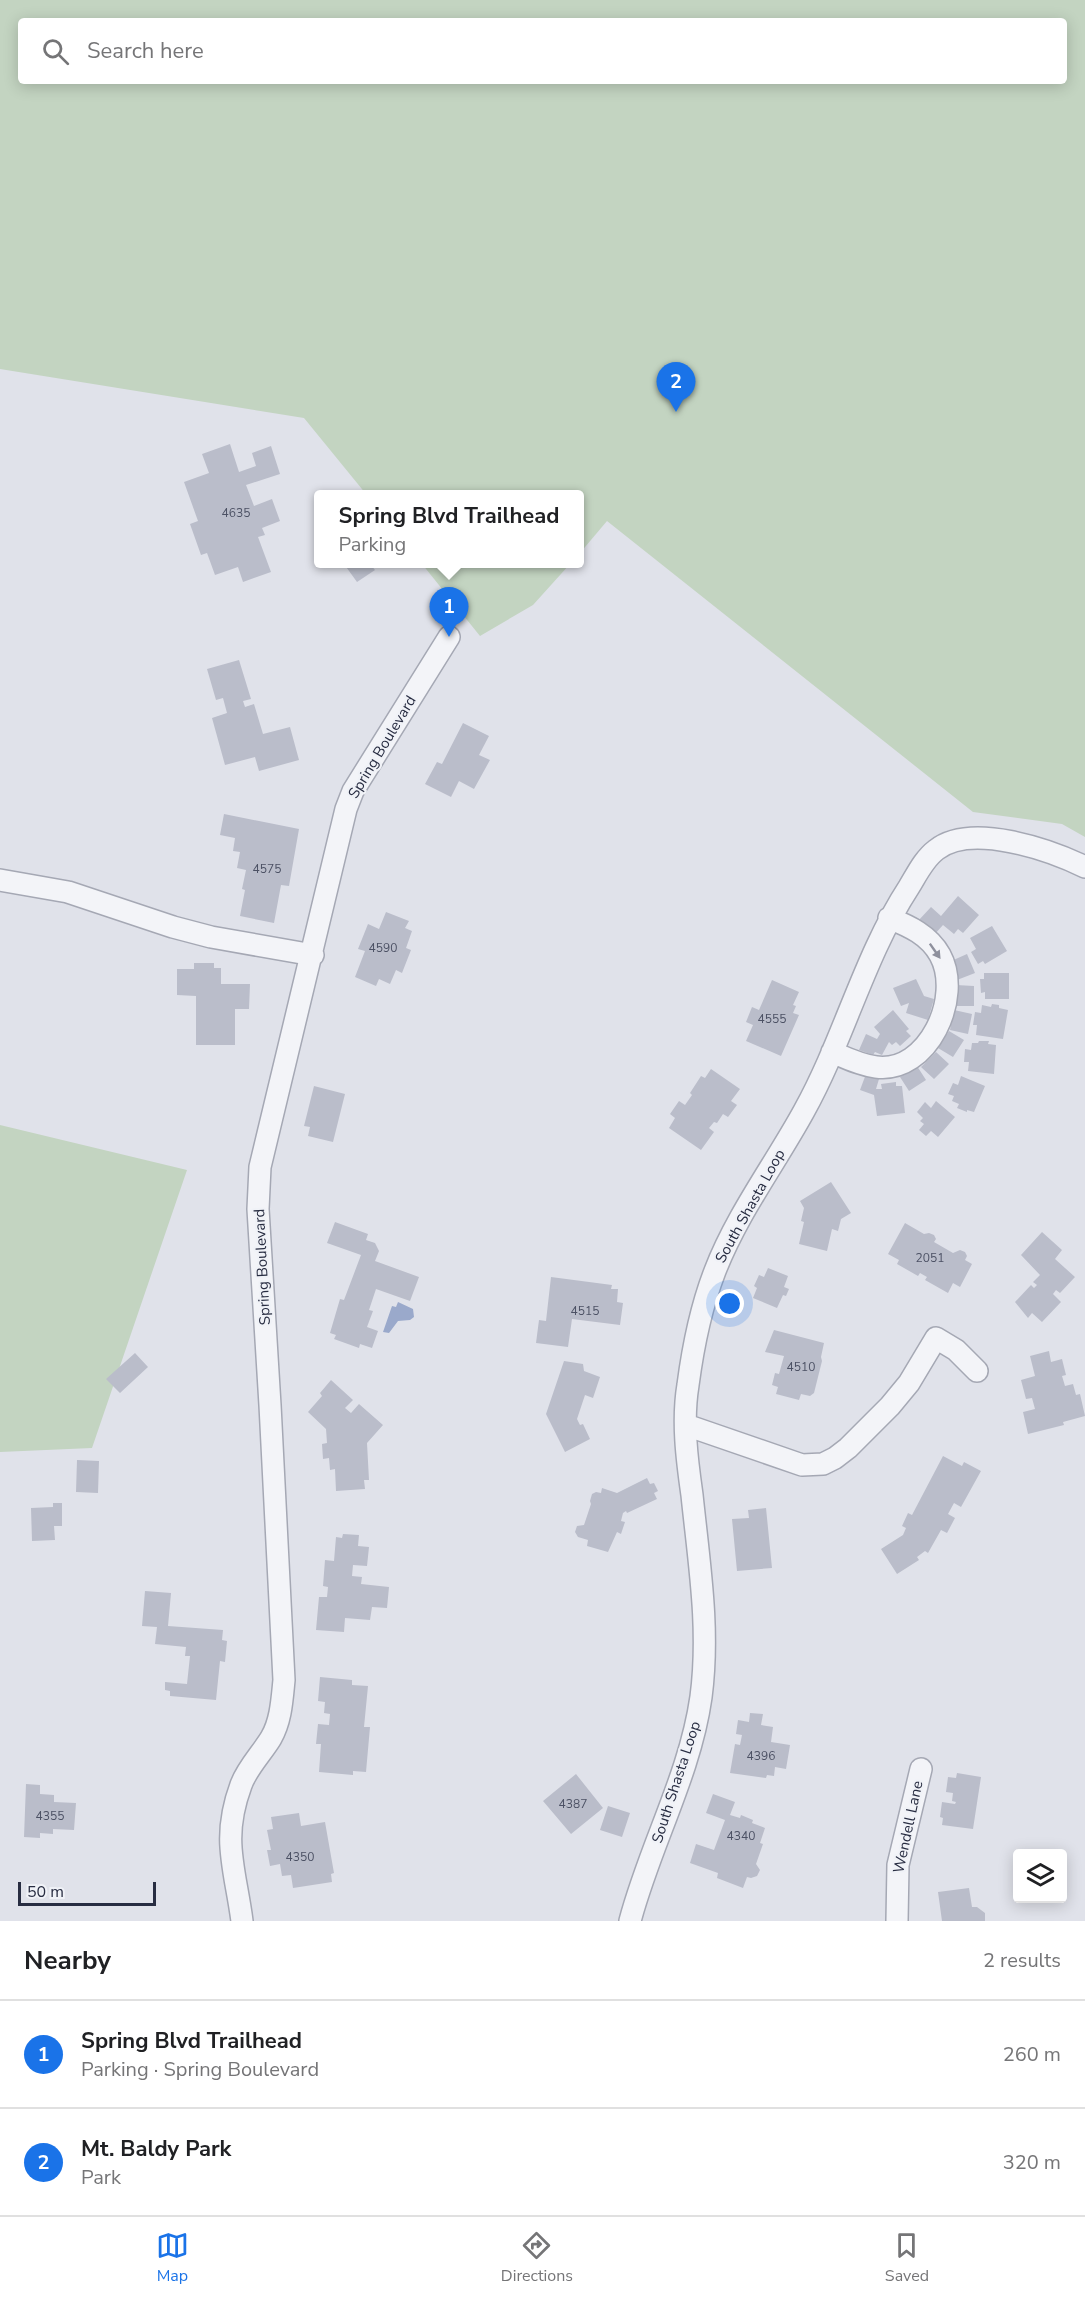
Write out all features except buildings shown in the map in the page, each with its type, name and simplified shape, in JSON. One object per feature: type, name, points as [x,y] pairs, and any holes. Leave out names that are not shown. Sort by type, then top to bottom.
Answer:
[{"type":"street","name":"Spring Boulevard","points":[[242,1921],[230,1852],[231,1820],[242,1783],[272,1736],[281,1710],[284,1680],[258,1209],[260,1167],[313,955],[342,825],[353,791],[449,637]]},
{"type":"street","name":"South Shasta Loop","points":[[630,1921],[690,1748],[701,1697],[705,1655],[705,1612],[687,1459],[687,1391],[693,1353],[713,1274],[722,1253],[805,1110],[889,918],[927,859],[936,850],[954,841],[989,839],[1020,843],[1058,854],[1085,867]]},
{"type":"street","points":[[0,880],[68,892],[173,927],[211,937],[313,955]]},
{"type":"street","points":[[832,1052],[858,1063],[878,1068],[902,1064],[921,1051],[936,1030],[945,1004],[946,978],[940,956],[926,938],[911,927],[889,918]]},
{"type":"street","points":[[686,1425],[802,1465],[823,1464],[836,1458],[848,1448],[890,1406],[909,1383],[936,1338],[956,1350],[977,1371]]},
{"type":"street","name":"Wendell Lane","points":[[897,1921],[898,1861],[921,1769]]},
{"type":"green space","points":[[0,0],[1085,0],[1085,837],[1062,824],[973,812],[607,521],[584,548],[584,490],[363,490],[304,418],[0,369]]},
{"type":"green space","points":[[425,568],[566,568],[533,605],[480,636]]},
{"type":"green space","points":[[0,1125],[187,1170],[92,1448],[0,1452]]},
{"type":"water","points":[[398,1302],[413,1309],[414,1317],[410,1320],[398,1321],[389,1333],[383,1332],[392,1306],[396,1307]]},
{"type":"place","name":"Mt. Baldy Park","points":[[676,412]]},
{"type":"place","name":"Spring Blvd Trailhead","points":[[449,637]]}]
